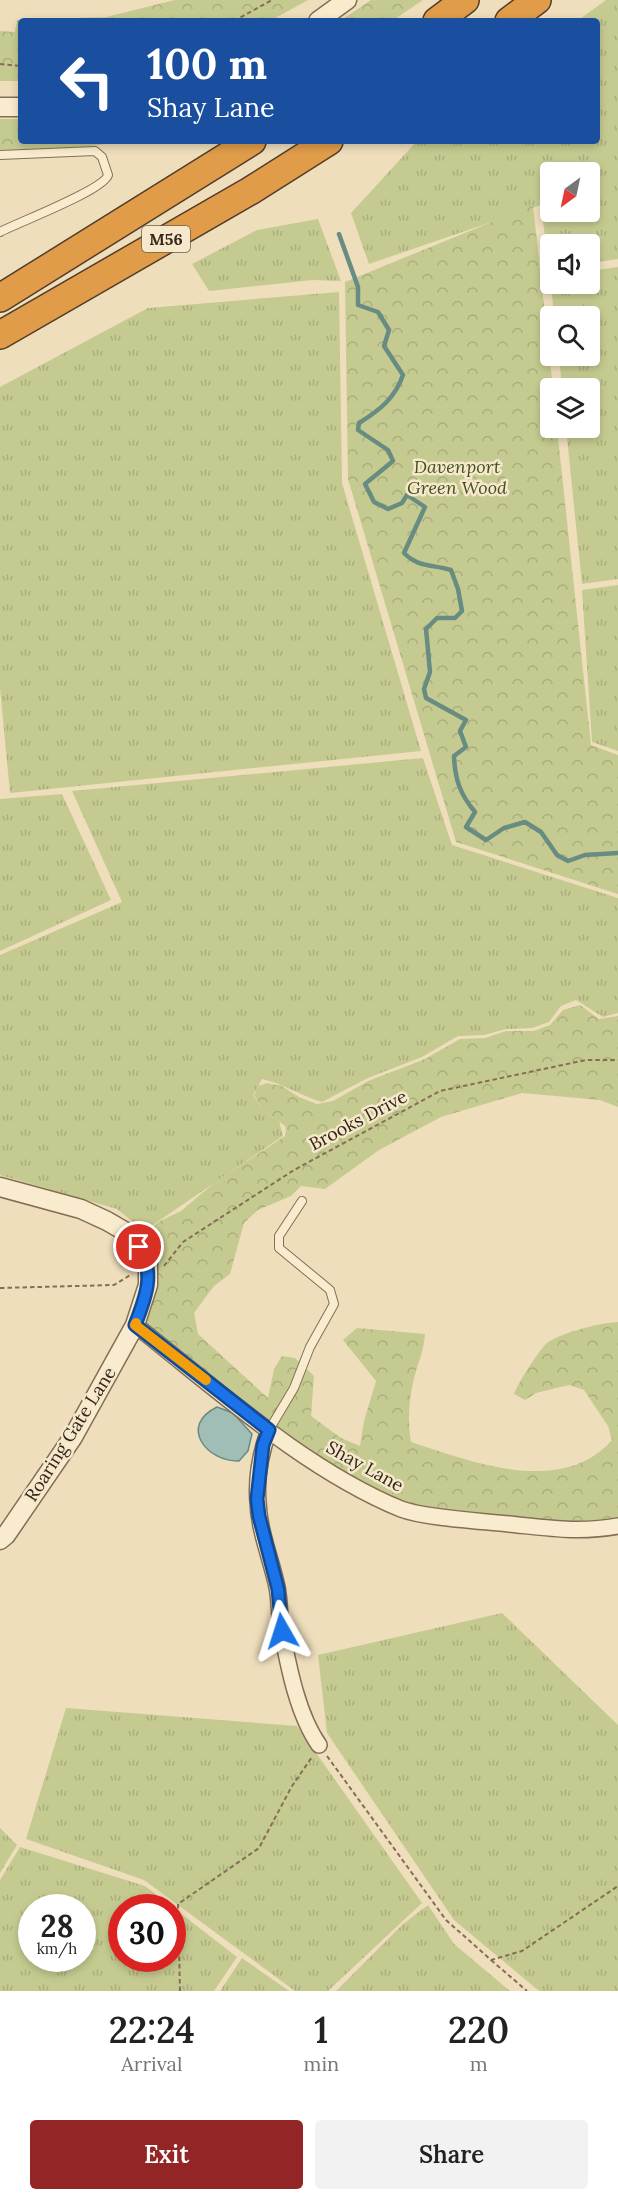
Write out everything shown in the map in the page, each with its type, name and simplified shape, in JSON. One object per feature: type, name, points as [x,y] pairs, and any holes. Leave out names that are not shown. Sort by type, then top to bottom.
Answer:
[{"type":"highway","points":[[441,18],[465,0]]},
{"type":"highway","points":[[513,18],[537,0]]},
{"type":"highway","name":"M56","points":[[0,298],[247,144]]},
{"type":"highway","name":"M56","points":[[0,334],[250,191],[324,144]]},
{"type":"street","points":[[322,18],[347,0]]},
{"type":"street","points":[[0,107],[18,107]]},
{"type":"street","points":[[0,1187],[81,1209],[107,1221],[126,1233],[139,1247],[148,1264]]},
{"type":"street","name":"Roaring Gate Lane","points":[[0,1540],[6,1535],[73,1437],[135,1325],[148,1285],[148,1264]]},
{"type":"street","name":"Shay Lane","points":[[135,1325],[269,1430],[345,1481],[403,1510],[476,1521],[588,1531],[618,1526]]},
{"type":"street","points":[[269,1430],[263,1445],[259,1516],[278,1589],[282,1631],[296,1689],[311,1733],[319,1745]]},
{"type":"lane","points":[[0,155],[95,150],[102,157],[108,175],[105,182],[0,232]]},
{"type":"lane","points":[[269,1430],[294,1388],[310,1347],[334,1304],[330,1290],[279,1248],[279,1236],[302,1201]]},
{"type":"path","points":[[239,18],[272,0]]},
{"type":"path","points":[[0,64],[18,66]]},
{"type":"path","name":"Brooks Drive","points":[[148,1285],[183,1242],[294,1170],[440,1091],[586,1060],[618,1060]]},
{"type":"path","points":[[0,1287],[114,1285],[148,1264]]},
{"type":"path","points":[[180,1991],[178,1904],[259,1848],[292,1786],[319,1745],[446,1920],[527,1991]]},
{"type":"path","points":[[491,1960],[522,1951],[618,1886]]},
{"type":"green space","points":[[175,0],[308,0],[275,18],[76,18],[106,17]]},
{"type":"green space","points":[[371,0],[423,0],[396,18],[344,18]]},
{"type":"green space","points":[[606,0],[618,0],[618,259],[600,262],[600,234],[545,234],[543,222],[600,222],[600,162],[540,162],[540,205],[369,264],[351,213],[414,144],[600,144],[600,18],[581,18]]},
{"type":"green space","points":[[17,20],[18,81],[0,81],[0,31],[15,32]]},
{"type":"green space","points":[[0,119],[18,119],[18,144],[104,144],[28,155],[0,154]]},
{"type":"green space","name":"Davenport Green Wood","points":[[533,205],[540,269],[540,294],[543,294],[544,306],[540,306],[540,366],[551,366],[552,378],[540,378],[540,438],[558,438],[591,745],[618,755],[618,894],[456,842],[348,479],[345,282]]},
{"type":"green space","points":[[318,219],[341,281],[313,280],[209,291],[192,264],[257,230]]},
{"type":"green space","points":[[618,267],[618,579],[582,584],[567,438],[600,438],[600,378],[561,378],[560,366],[600,366],[600,306],[553,306],[552,294],[600,294],[600,270]]},
{"type":"green space","points":[[339,292],[342,483],[421,751],[10,793],[0,688],[0,387],[148,308]]},
{"type":"green space","points":[[618,585],[618,751],[592,742],[582,590]]},
{"type":"green space","points":[[423,758],[452,845],[618,898],[618,1013],[603,1017],[576,1000],[561,1006],[549,1022],[532,1028],[506,1029],[484,1035],[458,1036],[422,1057],[368,1078],[322,1102],[262,1079],[253,1095],[261,1107],[279,1121],[283,1136],[144,1231],[117,1209],[0,1175],[0,955],[122,902],[72,791]]},
{"type":"green space","points":[[62,794],[111,900],[0,951],[0,799]]},
{"type":"green space","points":[[580,1005],[599,1019],[618,1016],[618,1107],[600,1100],[522,1093],[441,1117],[379,1150],[325,1189],[301,1186],[291,1196],[258,1210],[244,1223],[230,1274],[214,1286],[194,1313],[198,1334],[268,1398],[274,1369],[282,1356],[295,1358],[314,1376],[311,1416],[341,1438],[360,1446],[364,1421],[376,1381],[343,1340],[357,1328],[425,1334],[410,1398],[411,1442],[488,1465],[516,1470],[543,1471],[568,1467],[592,1457],[612,1440],[608,1426],[584,1390],[569,1385],[536,1393],[525,1400],[514,1394],[516,1389],[534,1359],[547,1343],[581,1329],[618,1322],[618,1526],[403,1510],[345,1481],[135,1325],[142,1306],[140,1240],[158,1222],[181,1211],[214,1183],[285,1136],[286,1127],[261,1107],[254,1095],[258,1086],[267,1083],[282,1086],[299,1097],[317,1104],[333,1101],[368,1081],[425,1059],[460,1039],[485,1038],[506,1031],[534,1031],[550,1025],[563,1010]]},
{"type":"green space","points":[[502,1613],[618,1725],[618,1991],[539,1991],[454,1920],[327,1733],[318,1655]]},
{"type":"green space","points":[[66,1708],[297,1726],[422,1903],[328,1991],[295,1991],[186,1911],[186,1894],[163,1894],[144,1880],[26,1839]]},
{"type":"green space","points":[[0,1828],[17,1845],[0,1873]]},
{"type":"green space","points":[[20,1847],[145,1886],[155,1894],[108,1894],[108,1972],[186,1972],[186,1918],[237,1957],[214,1991],[0,1991],[0,1880]]},
{"type":"green space","points":[[428,1905],[454,1944],[510,1991],[336,1991],[403,1924]]},
{"type":"green space","points":[[242,1958],[289,1991],[220,1991]]},
{"type":"water","points":[[217,1407],[233,1413],[252,1434],[248,1451],[239,1461],[217,1456],[201,1442],[198,1433],[199,1424],[205,1415]]},
{"type":"waterway","points":[[339,234],[358,287],[358,305],[378,312],[389,330],[384,346],[403,375],[396,390],[386,403],[359,423],[358,430],[388,450],[393,461],[365,484],[374,502],[388,509],[402,503],[407,495],[425,507],[404,553],[420,563],[451,570],[458,589],[462,611],[455,618],[437,618],[426,629],[430,672],[424,689],[426,698],[466,720],[460,731],[466,747],[454,756],[459,786],[475,812],[466,827],[486,840],[504,828],[525,822],[541,832],[557,855],[568,861],[585,855],[618,853]]},
{"type":"slow traffic","points":[[136,1323],[135,1325],[206,1380]]},
{"type":"route","points":[[139,1247],[148,1264],[148,1285],[135,1325],[269,1430],[263,1445],[257,1499],[259,1516],[278,1589],[282,1631]]}]
